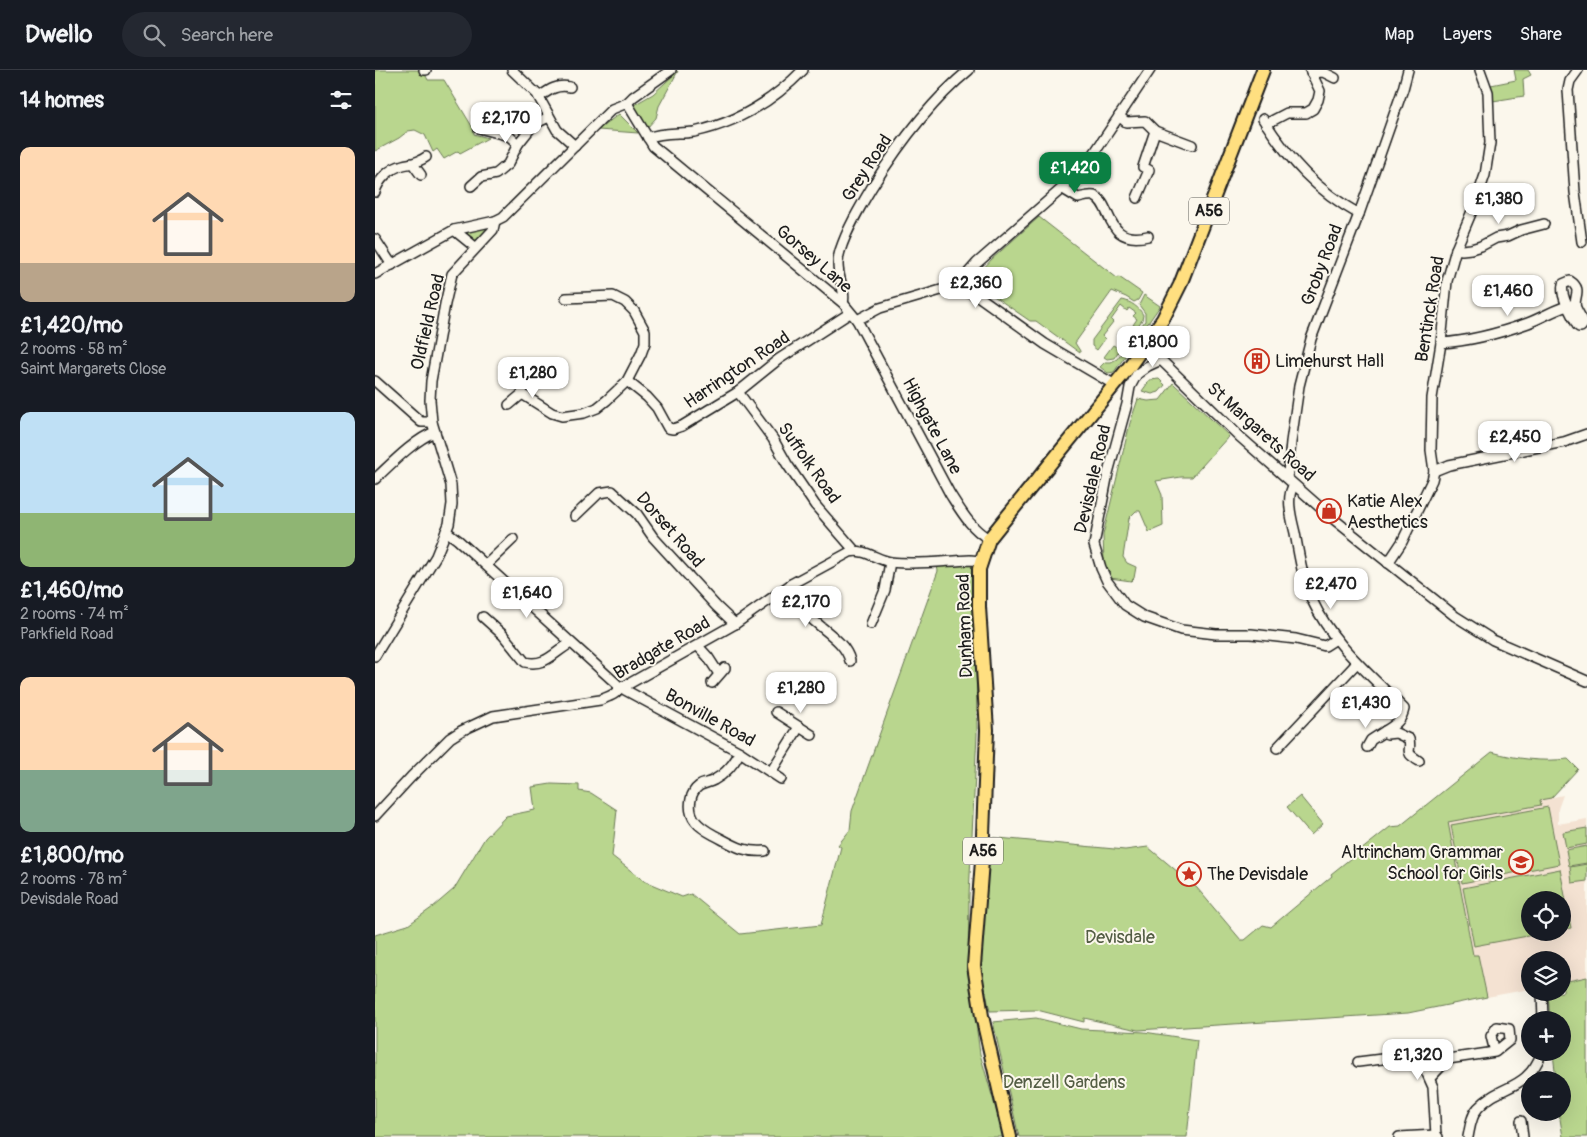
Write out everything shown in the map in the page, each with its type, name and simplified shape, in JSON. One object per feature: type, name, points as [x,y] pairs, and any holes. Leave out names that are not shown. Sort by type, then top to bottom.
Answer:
[{"type":"highway","name":"Dunham Road","points":[[1010,1137],[983,1025],[974,966],[983,861],[987,730],[979,607],[981,561],[989,539],[1118,384],[1163,319],[1180,285],[1263,70]]},
{"type":"street","points":[[512,70],[539,97],[557,130],[575,146]]},
{"type":"street","name":"Oldfield Road","points":[[375,656],[436,556],[451,514],[451,485],[432,422],[430,400],[431,381],[452,274],[493,230],[495,221],[509,212],[612,109],[627,103],[671,70]]},
{"type":"street","points":[[648,138],[714,128],[746,114],[777,94],[803,70]]},
{"type":"street","name":"Grey Road","points":[[843,304],[844,299],[838,271],[839,252],[864,201],[891,158],[915,127],[935,103],[969,70]]},
{"type":"street","points":[[961,288],[969,272],[977,263],[1083,170],[1150,70]]},
{"type":"street","name":"Groby Road","points":[[1286,477],[1299,386],[1311,339],[1359,214],[1408,70]]},
{"type":"street","name":"Bentinck Road","points":[[1434,471],[1431,450],[1433,398],[1447,281],[1456,249],[1482,182],[1490,143],[1488,92],[1480,70]]},
{"type":"street","points":[[1578,70],[1570,81],[1568,90],[1575,192],[1583,242]]},
{"type":"street","points":[[1335,78],[1323,72],[1311,71],[1320,92],[1313,109],[1309,112],[1287,113],[1265,122],[1291,159],[1307,176],[1343,205],[1359,214]]},
{"type":"street","points":[[539,97],[554,87],[563,85],[571,87]]},
{"type":"street","name":"Gorsey Lane","points":[[627,103],[653,146],[843,304],[857,320]]},
{"type":"street","points":[[1119,116],[1127,122],[1145,121],[1155,130],[1192,145]]},
{"type":"street","points":[[470,185],[481,177],[496,174],[508,164],[518,144],[534,124],[549,117]]},
{"type":"street","points":[[487,120],[480,128],[509,136],[518,144]]},
{"type":"street","points":[[1137,198],[1149,170],[1143,167],[1155,130]]},
{"type":"street","points":[[375,192],[377,184],[389,172],[401,165],[413,164],[426,157]]},
{"type":"street","points":[[413,164],[421,176]]},
{"type":"street","points":[[1063,189],[1079,198],[1096,197],[1113,226],[1122,234],[1134,238],[1148,236]]},
{"type":"street","points":[[375,274],[454,230],[495,221]]},
{"type":"street","points":[[1456,249],[1471,249],[1496,238],[1509,236],[1543,224]]},
{"type":"street","points":[[454,230],[475,248]]},
{"type":"street","points":[[375,239],[392,265]]},
{"type":"street","points":[[857,320],[880,308],[947,288],[957,287],[978,296],[1045,344],[1099,377],[1118,384]]},
{"type":"street","points":[[522,394],[552,413],[562,416],[575,415],[597,408],[627,381],[641,354],[645,343],[645,331],[634,311],[625,302],[613,296],[565,297]]},
{"type":"street","points":[[1441,343],[1458,342],[1495,334],[1571,305]]},
{"type":"street","name":"Harrington Road","points":[[627,381],[657,408],[671,430],[682,426],[738,392],[779,359],[850,313]]},
{"type":"street","name":"Highgate Lane","points":[[857,320],[950,494],[975,530],[989,539]]},
{"type":"street","name":"St Margarets Road","points":[[1144,346],[1161,360],[1239,436],[1334,520],[1455,616],[1493,640],[1587,682]]},
{"type":"street","name":"Devisdale Road","points":[[1161,360],[1137,374],[1130,387],[1108,473],[1095,545],[1107,582],[1125,605],[1144,617],[1181,630],[1216,634],[1251,634],[1325,646],[1336,639]]},
{"type":"street","points":[[509,405],[522,394],[525,376]]},
{"type":"street","points":[[375,381],[421,422],[432,422]]},
{"type":"street","name":"Suffolk Road","points":[[738,392],[773,439],[787,464],[815,505],[855,550]]},
{"type":"street","points":[[375,479],[397,458],[426,436],[435,432]]},
{"type":"street","points":[[1388,564],[1405,536],[1432,480],[1434,471],[1449,465],[1564,442],[1587,434]]},
{"type":"street","points":[[1294,485],[1289,496],[1300,561],[1312,599],[1336,639],[1357,664],[1404,709],[1403,717],[1371,740],[1367,747]]},
{"type":"street","name":"Dorset Road","points":[[575,516],[599,493],[612,491],[617,494],[637,514],[653,537],[735,624]]},
{"type":"street","name":"Bonville Road","points":[[446,531],[625,690],[739,752],[781,779]]},
{"type":"street","points":[[486,565],[513,539]]},
{"type":"street","points":[[855,550],[889,562],[981,561]]},
{"type":"street","name":"Bradgate Road","points":[[375,816],[411,777],[451,738],[461,731],[493,716],[600,700],[614,694],[621,687],[735,624],[791,584],[855,550]]},
{"type":"street","points":[[871,624],[885,590],[889,562]]},
{"type":"street","points":[[791,584],[802,609],[838,641],[851,656]]},
{"type":"street","points":[[483,618],[503,634],[525,662],[534,664],[543,662],[571,643]]},
{"type":"street","points":[[697,646],[722,671],[712,683]]},
{"type":"street","points":[[1277,748],[1357,664]]},
{"type":"street","points":[[776,712],[812,735]]},
{"type":"street","points":[[771,772],[799,727]]},
{"type":"street","points":[[1385,731],[1387,734],[1396,733],[1409,740],[1408,752],[1410,756],[1419,761]]},
{"type":"street","points":[[739,752],[736,760],[721,776],[713,781],[696,783],[690,806],[691,813],[697,824],[707,832],[747,851],[765,851]]},
{"type":"street","points":[[1429,1078],[1448,1059],[1495,1052]]},
{"type":"street","points":[[1358,1062],[1406,1056],[1424,1067],[1433,1087],[1437,1136],[1399,1137]]},
{"type":"street","points":[[1467,1137],[1472,1117],[1478,1108],[1489,1099],[1517,1084],[1529,1075],[1538,1061]]},
{"type":"street","points":[[1521,1122],[1523,1137]]},
{"type":"shaded area","name":"Altrincham Grammar School for Girls","points":[[1563,795],[1558,809],[1558,824],[1587,819],[1587,977],[1571,980],[1571,951],[1521,951],[1521,991],[1487,997],[1478,955],[1473,955],[1448,822],[1540,805],[1540,800]]},
{"type":"green space","points":[[375,70],[423,70],[428,80],[444,80],[473,128],[474,134],[488,138],[444,159],[437,149],[433,152],[425,135],[415,130],[408,131],[375,151]]},
{"type":"green space","points":[[1514,70],[1528,70],[1531,75],[1523,79],[1524,96],[1493,101],[1491,85],[1516,80]]},
{"type":"green space","points":[[678,71],[659,106],[656,118],[646,129],[627,109],[653,94]]},
{"type":"green space","points":[[619,114],[638,133],[598,130]]},
{"type":"green space","points":[[1039,217],[1117,278],[1119,277],[1142,293],[1138,300],[1134,302],[1112,291],[1075,343],[1080,353],[1036,321],[1030,321],[972,281],[992,259]]},
{"type":"green space","points":[[495,221],[475,247],[454,230]]},
{"type":"green space","points":[[1144,295],[1160,306],[1114,372],[1108,373],[1100,367],[1105,362],[1117,359],[1145,321],[1145,313],[1139,305]]},
{"type":"green space","points":[[1122,300],[1131,303],[1140,310],[1143,315],[1142,320],[1137,327],[1133,325],[1137,319],[1133,316],[1136,313],[1129,308],[1127,311],[1121,306],[1111,320],[1113,322],[1102,336],[1105,339],[1097,350],[1092,346],[1092,340]]},
{"type":"green space","points":[[1113,345],[1120,349],[1114,358],[1107,359],[1104,357]]},
{"type":"green space","points":[[1159,379],[1165,385],[1159,392],[1152,394],[1142,391],[1150,380]]},
{"type":"green space","points":[[1173,383],[1229,436],[1192,477],[1156,481],[1162,495],[1163,526],[1149,532],[1140,511],[1136,511],[1129,518],[1123,557],[1127,563],[1136,567],[1134,578],[1131,581],[1110,578],[1104,562],[1103,535],[1130,423],[1138,399],[1148,401],[1160,400]]},
{"type":"green space","points":[[975,565],[977,734],[969,895],[968,963],[980,1054],[1004,1137],[375,1137],[375,935],[408,925],[454,889],[485,838],[506,816],[535,810],[532,787],[551,784],[579,785],[579,791],[591,793],[617,810],[612,856],[644,881],[682,897],[691,894],[740,934],[821,925],[841,847],[838,845],[850,830],[852,811],[938,571],[937,566]]},
{"type":"green space","name":"Devisdale","points":[[1492,752],[1530,759],[1568,759],[1578,769],[1551,798],[1540,800],[1541,805],[1448,822],[1473,955],[1478,955],[1487,997],[1408,1013],[1138,1030],[1084,1018],[1084,1022],[1037,1010],[990,1011],[979,963],[988,837],[1125,850],[1148,847],[1197,888],[1241,940],[1245,940],[1263,925],[1271,927],[1332,876],[1331,874],[1390,827],[1400,826]]},
{"type":"green space","points":[[1300,796],[1323,824],[1311,835],[1287,807]]},
{"type":"green space","points":[[1548,807],[1559,864],[1462,883],[1451,825]]},
{"type":"green space","points":[[1587,828],[1587,844],[1566,848],[1563,832]]},
{"type":"green space","points":[[1587,846],[1587,863],[1569,866],[1566,850]]},
{"type":"green space","points":[[1587,864],[1587,881],[1572,883],[1570,867]]},
{"type":"green space","points":[[1560,869],[1564,891],[1521,891],[1521,937],[1474,946],[1463,888]]},
{"type":"green space","points":[[1587,977],[1587,1137],[1563,1137],[1560,1121],[1571,1121],[1571,1071],[1555,1071],[1554,1061],[1571,1061],[1571,1011],[1549,1011],[1549,1001],[1571,1001],[1571,980]]},
{"type":"green space","name":"Denzell Gardens","points":[[1036,1018],[1081,1029],[1144,1032],[1197,1040],[1187,1137],[1019,1137],[993,1022]]},
{"type":"place","name":"Limehurst Hall","points":[[1257,361]]},
{"type":"place","name":"Katie Alex Aesthetics","points":[[1329,511]]},
{"type":"place","name":"Altrincham Grammar School for Girls","points":[[1521,862]]},
{"type":"place","name":"The Devisdale","points":[[1189,874]]}]
